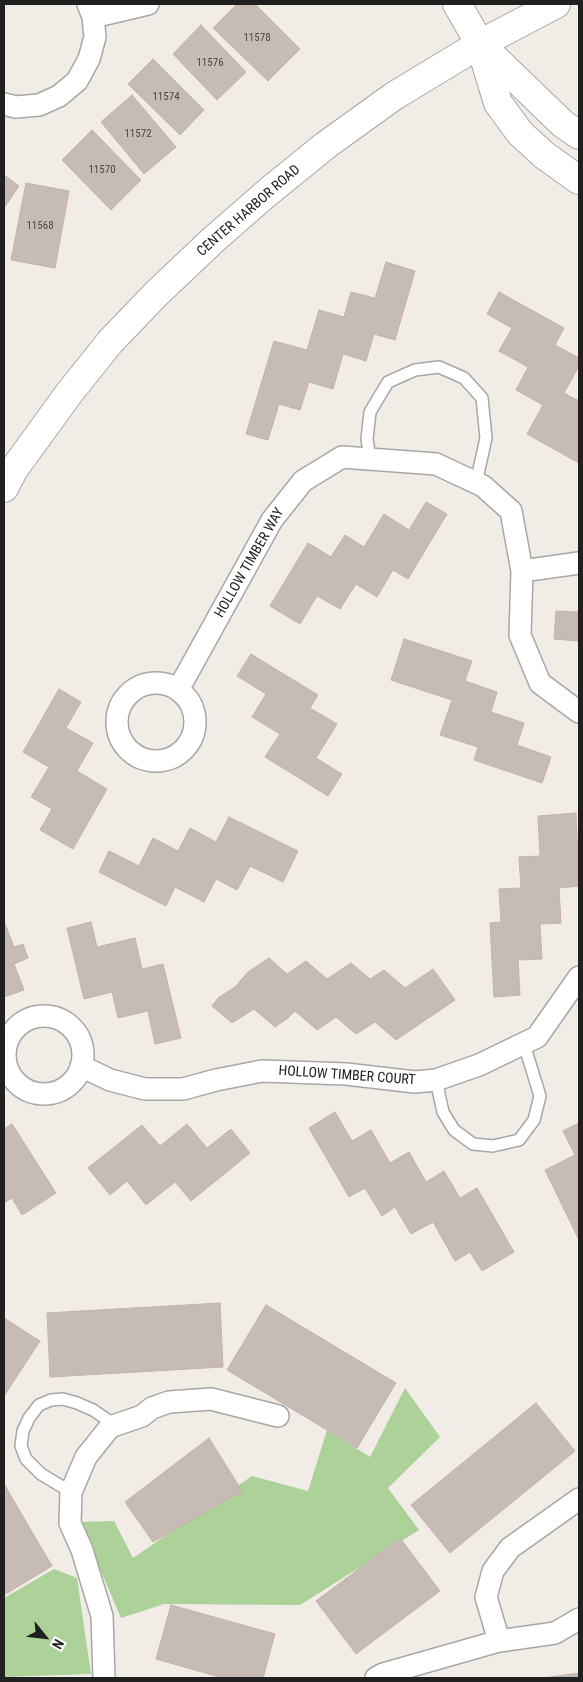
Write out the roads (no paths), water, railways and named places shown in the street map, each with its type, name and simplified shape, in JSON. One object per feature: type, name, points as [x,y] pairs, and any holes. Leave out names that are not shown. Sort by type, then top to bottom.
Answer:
[{"type":"street","points":[[4,104],[16,106],[38,104],[60,96],[77,81],[90,59],[95,37],[91,10],[148,4]]},
{"type":"street","points":[[457,4],[480,44],[498,103],[520,133],[538,150],[579,180]]},
{"type":"street","name":"CENTER HARBOR ROAD","points":[[7,473],[110,342],[156,294],[213,240],[268,192],[326,145],[394,96],[480,44],[556,4]]},
{"type":"street","points":[[480,44],[564,124],[579,135]]},
{"type":"street","name":"HOLLOW TIMBER WAY","points":[[178,690],[272,520],[303,481],[342,457],[436,464],[484,486],[511,512],[522,571]]},
{"type":"street","points":[[579,563],[522,571],[520,635],[540,683],[579,712]]},
{"type":"street","name":"HOLLOW TIMBER COURT","points":[[81,1066],[110,1080],[145,1089],[183,1089],[262,1071],[346,1074],[415,1082],[436,1080],[479,1065],[537,1037],[579,977]]},
{"type":"street","points":[[104,1678],[102,1616],[82,1550],[70,1523],[71,1492],[86,1457],[110,1427],[142,1416],[152,1408],[169,1402],[212,1399],[278,1416]]},
{"type":"street","points":[[499,1640],[486,1596],[493,1571],[510,1548],[579,1499]]},
{"type":"street","points":[[376,1678],[383,1674],[499,1640],[555,1633],[579,1620]]},
{"type":"lane","points":[[370,459],[367,439],[370,412],[388,382],[415,370],[439,367],[464,378],[482,398],[486,438],[476,483]]},
{"type":"lane","points":[[436,1080],[447,1118],[454,1130],[472,1144],[493,1146],[519,1140],[534,1120],[540,1096],[524,1044]]},
{"type":"lane","points":[[71,1492],[40,1474],[26,1459],[21,1446],[29,1418],[39,1405],[51,1400],[64,1399],[77,1402],[93,1410],[116,1425]]}]
